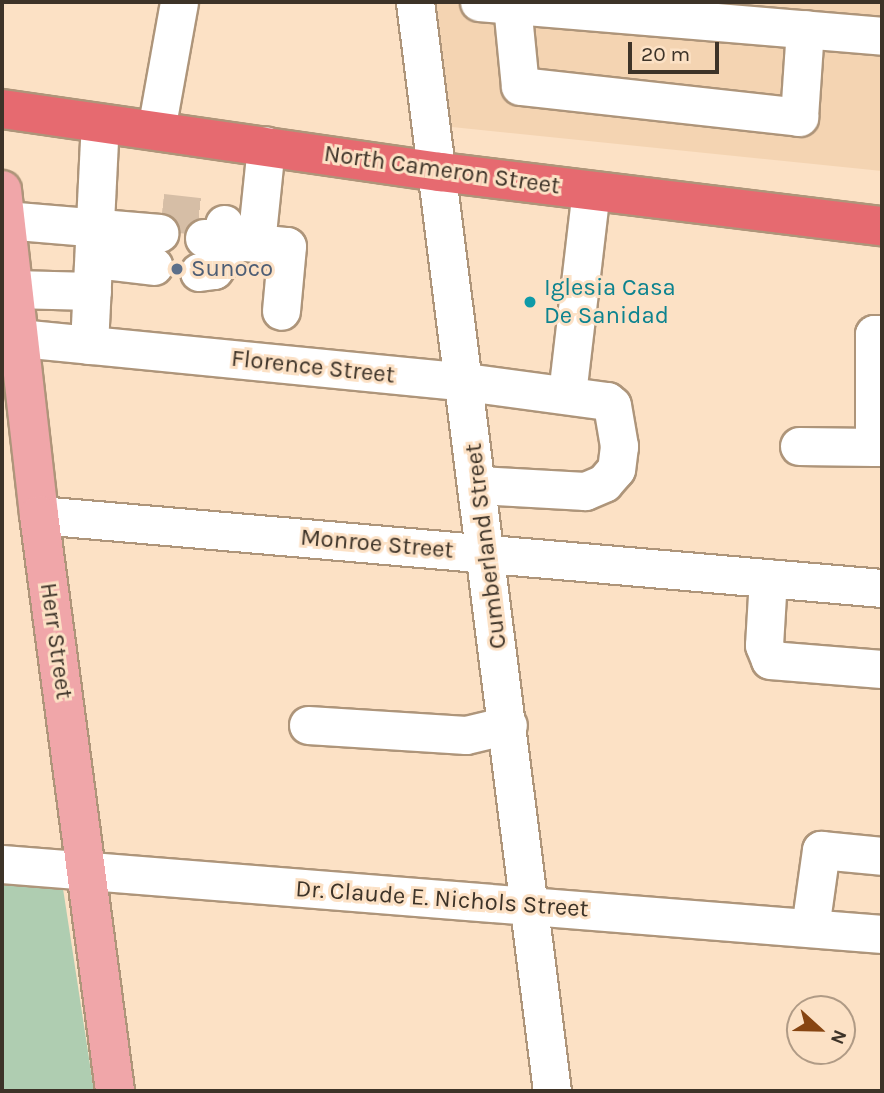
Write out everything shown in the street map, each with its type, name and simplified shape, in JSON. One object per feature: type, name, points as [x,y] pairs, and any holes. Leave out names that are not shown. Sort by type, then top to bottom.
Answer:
[{"type":"highway","name":"North Cameron Street","points":[[2,109],[440,172],[882,226]]},
{"type":"main road","name":"Herr Street","points":[[3,205],[39,514],[115,1091]]},
{"type":"street","points":[[156,130],[179,2]]},
{"type":"street","name":"Cumberland Street","points":[[415,2],[440,172],[552,1091]]},
{"type":"street","points":[[805,29],[799,117],[520,86],[495,3],[805,29],[882,36]]},
{"type":"street","points":[[89,345],[100,123]]},
{"type":"street","points":[[266,146],[220,243],[287,246],[281,311]]},
{"type":"street","points":[[567,394],[591,190]]},
{"type":"street","points":[[3,205],[95,245],[158,237],[95,245],[13,289]]},
{"type":"street","points":[[799,446],[878,447],[874,334],[882,334]]},
{"type":"street","name":"Florence Street","points":[[19,338],[567,394],[607,401],[616,416],[619,446],[616,469],[604,483],[585,491],[478,485]]},
{"type":"street","name":"Monroe Street","points":[[39,514],[882,588]]},
{"type":"street","points":[[768,578],[764,645],[770,660],[882,669]]},
{"type":"street","points":[[308,725],[466,735],[508,725]]},
{"type":"street","points":[[810,928],[821,850],[882,856]]},
{"type":"street","name":"Dr. Claude E. Nichols Street","points":[[2,864],[882,934]]},
{"type":"shaded area","points":[[436,2],[882,2],[882,171],[452,127]]},
{"type":"green space","points":[[2,876],[62,882],[94,1091],[2,1091]]},
{"type":"tunnel","points":[[162,212],[207,217]]},
{"type":"place","name":"Sunoco","points":[[177,269]]},
{"type":"place","name":"Iglesia Casa De Sanidad","points":[[530,302]]}]
